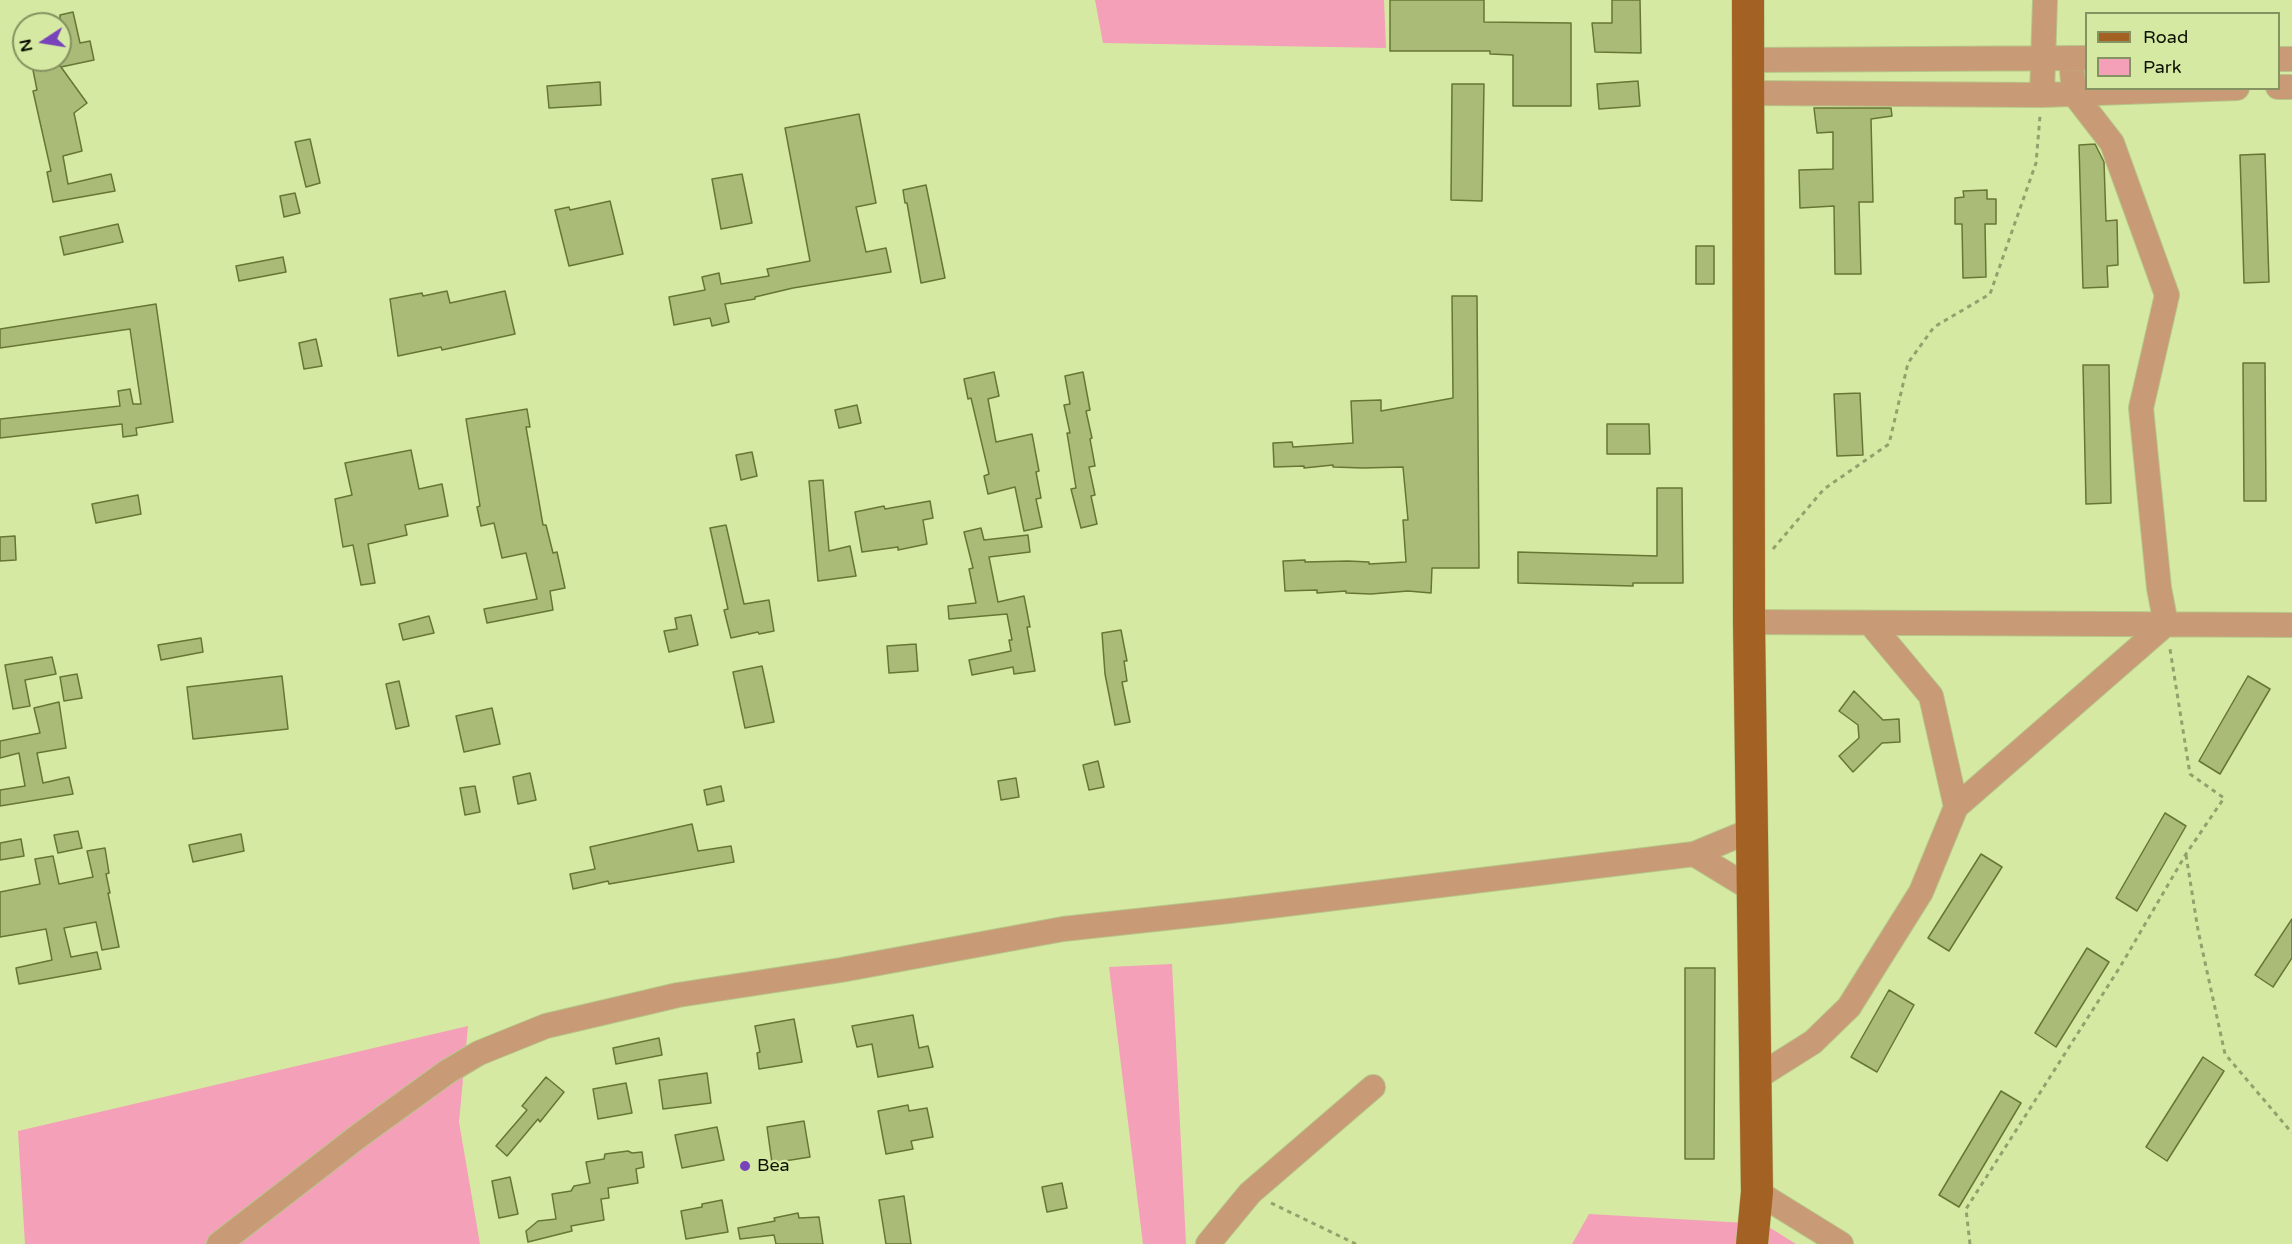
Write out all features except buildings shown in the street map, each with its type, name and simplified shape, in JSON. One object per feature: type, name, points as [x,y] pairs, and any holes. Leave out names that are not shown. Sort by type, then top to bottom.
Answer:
[{"type":"main road","points":[[1748,0],[1750,93],[1749,622],[1757,1192],[1752,1244]]},
{"type":"street","points":[[2042,95],[2046,0]]},
{"type":"street","points":[[1749,60],[2079,58],[2074,94],[2112,143],[2167,295],[2141,408],[2159,588],[2166,624]]},
{"type":"street","points":[[1868,60],[1868,94]]},
{"type":"street","points":[[1750,93],[2042,95],[2183,90]]},
{"type":"street","points":[[1749,622],[2292,625]]},
{"type":"street","points":[[1870,623],[1931,696],[1956,807]]},
{"type":"street","points":[[1756,1078],[1813,1042],[1849,1007],[1921,892],[1956,807],[2166,624]]},
{"type":"street","points":[[219,1244],[360,1135],[447,1072],[479,1053],[546,1026],[678,995],[841,970],[1064,930],[1694,854],[1752,830]]},
{"type":"street","points":[[1694,854],[1753,890]]},
{"type":"street","points":[[1208,1244],[1250,1193],[1373,1088]]},
{"type":"street","points":[[1757,1192],[1841,1244]]},
{"type":"path","points":[[1750,576],[1824,489],[1889,444],[1908,363],[1934,327],[1990,294],[2036,163],[2042,95]]},
{"type":"path","points":[[1970,1244],[1966,1209],[2120,967],[2186,854],[2224,798],[2190,774],[2166,624]]},
{"type":"path","points":[[2186,854],[2198,930],[2225,1054],[2292,1133]]},
{"type":"path","points":[[1250,1193],[1356,1244]]},
{"type":"green space","points":[[1095,0],[1384,0],[1386,48],[1103,43]]},
{"type":"green space","points":[[1172,964],[1186,1244],[1143,1244],[1109,967]]},
{"type":"green space","points":[[468,1026],[459,1122],[480,1244],[25,1244],[18,1131]]},
{"type":"green space","points":[[1589,1214],[1764,1224],[1796,1244],[1572,1244]]},
{"type":"place","name":"Bea","points":[[745,1166]]}]
